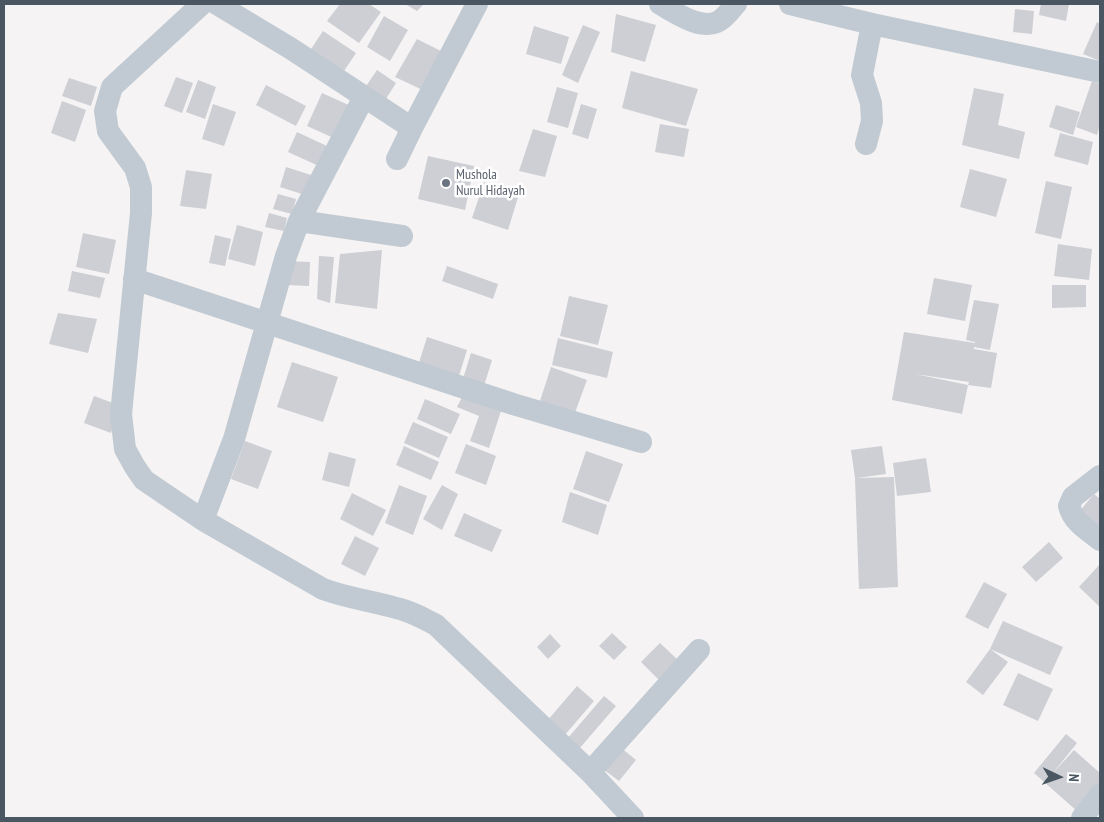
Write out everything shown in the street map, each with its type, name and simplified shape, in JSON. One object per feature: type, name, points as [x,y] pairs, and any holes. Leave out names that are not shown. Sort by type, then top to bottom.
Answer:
[{"type":"street","points":[[202,4],[112,87],[105,110],[108,131],[135,168],[141,187],[141,213],[121,414],[125,449],[144,480],[203,520],[324,589],[340,596],[397,608],[420,616],[436,625],[590,772],[633,818]]},
{"type":"street","points":[[217,4],[290,48],[412,128]]},
{"type":"street","points":[[396,159],[477,4]]},
{"type":"street","points":[[660,4],[697,23],[707,24],[721,20],[736,4]]},
{"type":"street","points":[[790,4],[872,24],[1100,72]]},
{"type":"street","points":[[866,144],[872,121],[871,103],[862,75],[872,24]]},
{"type":"street","points":[[203,520],[234,439],[286,256],[299,221],[364,96]]},
{"type":"street","points":[[299,221],[402,236]]},
{"type":"street","points":[[134,279],[514,404],[641,442]]},
{"type":"street","points":[[1100,476],[1073,497],[1069,506],[1070,512],[1076,521],[1100,540]]},
{"type":"street","points":[[590,772],[699,650]]},
{"type":"street","points":[[1082,818],[1100,796]]},
{"type":"building","points":[[340,4],[369,4],[381,12],[359,43],[327,21]]},
{"type":"building","points":[[405,4],[424,4],[417,11]]},
{"type":"building","points":[[1041,4],[1069,4],[1066,21],[1039,15]]},
{"type":"building","points":[[1015,9],[1034,11],[1032,34],[1013,32]]},
{"type":"building","points":[[616,14],[656,25],[645,62],[611,52]]},
{"type":"building","points":[[384,16],[408,30],[390,61],[367,47]]},
{"type":"building","points":[[1097,22],[1100,24],[1100,61],[1083,54]]},
{"type":"building","points":[[583,25],[600,32],[578,83],[562,75]]},
{"type":"building","points":[[534,26],[569,37],[561,64],[526,54]]},
{"type":"building","points":[[323,31],[356,53],[344,71],[311,49]]},
{"type":"building","points":[[417,39],[449,55],[427,92],[395,77]]},
{"type":"building","points":[[377,70],[396,83],[384,102],[364,89]]},
{"type":"building","points":[[631,71],[698,89],[686,126],[622,108]]},
{"type":"building","points":[[176,77],[193,83],[182,113],[164,106]]},
{"type":"building","points":[[69,78],[97,87],[91,106],[62,96]]},
{"type":"building","points":[[198,80],[216,87],[205,119],[186,112]]},
{"type":"building","points":[[1092,81],[1100,84],[1100,125],[1097,135],[1076,127]]},
{"type":"building","points":[[266,85],[306,106],[296,126],[256,105]]},
{"type":"building","points":[[557,87],[578,93],[568,128],[547,122]]},
{"type":"building","points":[[974,88],[1004,94],[998,125],[1025,132],[1019,159],[962,145]]},
{"type":"building","points":[[322,93],[353,107],[338,140],[307,126]]},
{"type":"building","points":[[62,101],[86,110],[75,142],[51,133]]},
{"type":"building","points":[[213,104],[236,112],[224,146],[202,139]]},
{"type":"building","points":[[581,104],[597,109],[588,139],[572,134]]},
{"type":"building","points":[[1056,105],[1080,112],[1073,135],[1049,127]]},
{"type":"building","points":[[660,124],[689,129],[684,157],[655,152]]},
{"type":"building","points":[[533,129],[557,136],[545,177],[519,171]]},
{"type":"building","points":[[297,132],[329,147],[321,167],[288,152]]},
{"type":"building","points":[[1060,133],[1093,142],[1088,165],[1054,156]]},
{"type":"building","name":"Mushola Nurul Hidayah","points":[[428,156],[474,166],[465,210],[418,199]]},
{"type":"building","points":[[286,167],[311,175],[305,195],[280,187]]},
{"type":"building","points":[[970,169],[1007,179],[996,217],[960,207]]},
{"type":"building","points":[[186,170],[212,174],[206,209],[180,206]]},
{"type":"building","points":[[1046,181],[1072,187],[1061,239],[1035,233]]},
{"type":"building","points":[[484,182],[519,194],[508,230],[472,218]]},
{"type":"building","points":[[278,194],[296,199],[292,214],[273,209]]},
{"type":"building","points":[[269,213],[287,218],[284,231],[265,227]]},
{"type":"building","points":[[237,225],[263,232],[255,266],[228,259]]},
{"type":"building","points":[[83,233],[116,240],[109,274],[76,267]]},
{"type":"building","points":[[215,235],[231,239],[225,266],[209,263]]},
{"type":"building","points":[[1058,244],[1092,249],[1089,280],[1054,276]]},
{"type":"building","points":[[382,250],[377,309],[335,303],[340,254]]},
{"type":"building","points":[[319,256],[334,257],[330,303],[317,299]]},
{"type":"building","points":[[286,261],[310,262],[309,286],[285,285]]},
{"type":"building","points":[[447,266],[498,284],[493,299],[442,281]]},
{"type":"building","points":[[72,271],[105,278],[100,298],[68,291]]},
{"type":"building","points":[[934,278],[972,285],[965,321],[927,314]]},
{"type":"building","points":[[1052,285],[1086,285],[1086,307],[1052,308]]},
{"type":"building","points":[[569,296],[608,305],[598,345],[560,336]]},
{"type":"building","points":[[974,300],[999,304],[990,350],[974,347],[974,349],[997,353],[991,388],[968,385],[962,414],[892,400],[904,332],[975,343],[966,340]],"holes":[[[915,374],[969,382],[968,385]]]},
{"type":"building","points":[[58,313],[97,319],[88,353],[49,344]]},
{"type":"building","points":[[427,337],[467,350],[458,379],[418,366]]},
{"type":"building","points":[[558,338],[613,352],[607,378],[552,365]]},
{"type":"building","points":[[471,353],[492,360],[483,389],[462,382]]},
{"type":"building","points":[[292,362],[338,377],[323,422],[277,407]]},
{"type":"building","points":[[551,367],[587,380],[573,418],[539,404]]},
{"type":"building","points":[[463,395],[501,411],[489,448],[470,441],[479,416],[457,407]]},
{"type":"building","points":[[94,396],[121,406],[111,433],[84,423]]},
{"type":"building","points":[[425,399],[460,414],[451,434],[417,419]]},
{"type":"building","points":[[413,422],[448,437],[439,458],[404,443]]},
{"type":"building","points":[[245,441],[272,451],[258,489],[231,479]]},
{"type":"building","points":[[466,444],[496,456],[486,485],[455,473]]},
{"type":"building","points":[[404,446],[439,462],[431,480],[396,465]]},
{"type":"building","points":[[882,446],[886,474],[857,478],[894,477],[898,587],[859,589],[855,478],[851,450]]},
{"type":"building","points":[[586,451],[623,464],[609,502],[573,489]]},
{"type":"building","points":[[329,452],[356,459],[349,487],[322,480]]},
{"type":"building","points":[[926,458],[931,492],[897,496],[893,463]]},
{"type":"building","points":[[399,485],[427,496],[413,535],[385,523]]},
{"type":"building","points":[[442,485],[458,494],[442,530],[423,519]]},
{"type":"building","points":[[570,492],[607,505],[598,535],[562,522]]},
{"type":"building","points":[[352,493],[386,510],[373,536],[340,519]]},
{"type":"building","points":[[1094,494],[1100,499],[1100,523],[1096,528],[1078,513]]},
{"type":"building","points":[[464,513],[502,530],[492,552],[454,536]]},
{"type":"building","points":[[355,536],[379,548],[365,576],[341,564]]},
{"type":"building","points":[[1049,542],[1063,558],[1036,582],[1022,567]]},
{"type":"building","points":[[1100,564],[1100,607],[1079,587]]},
{"type":"building","points":[[984,582],[1007,594],[988,629],[965,617]]},
{"type":"building","points":[[1003,621],[1063,647],[1050,675],[990,649]]},
{"type":"building","points":[[612,633],[627,647],[614,660],[599,646]]},
{"type":"building","points":[[550,634],[561,646],[548,659],[537,647]]},
{"type":"building","points":[[660,643],[680,662],[661,682],[641,662]]},
{"type":"building","points":[[990,649],[1008,662],[983,695],[966,682]]},
{"type":"building","points":[[1018,673],[1053,689],[1038,721],[1003,705]]},
{"type":"building","points":[[577,686],[594,701],[564,736],[547,721]]},
{"type":"building","points":[[604,696],[616,706],[579,749],[567,739]]},
{"type":"building","points":[[1066,734],[1077,743],[1053,773],[1074,750],[1100,773],[1100,787],[1078,812],[1034,773]]},
{"type":"building","points":[[620,747],[636,760],[619,781],[603,769]]},
{"type":"place","name":"Mushola Nurul Hidayah","points":[[446,183]]}]
